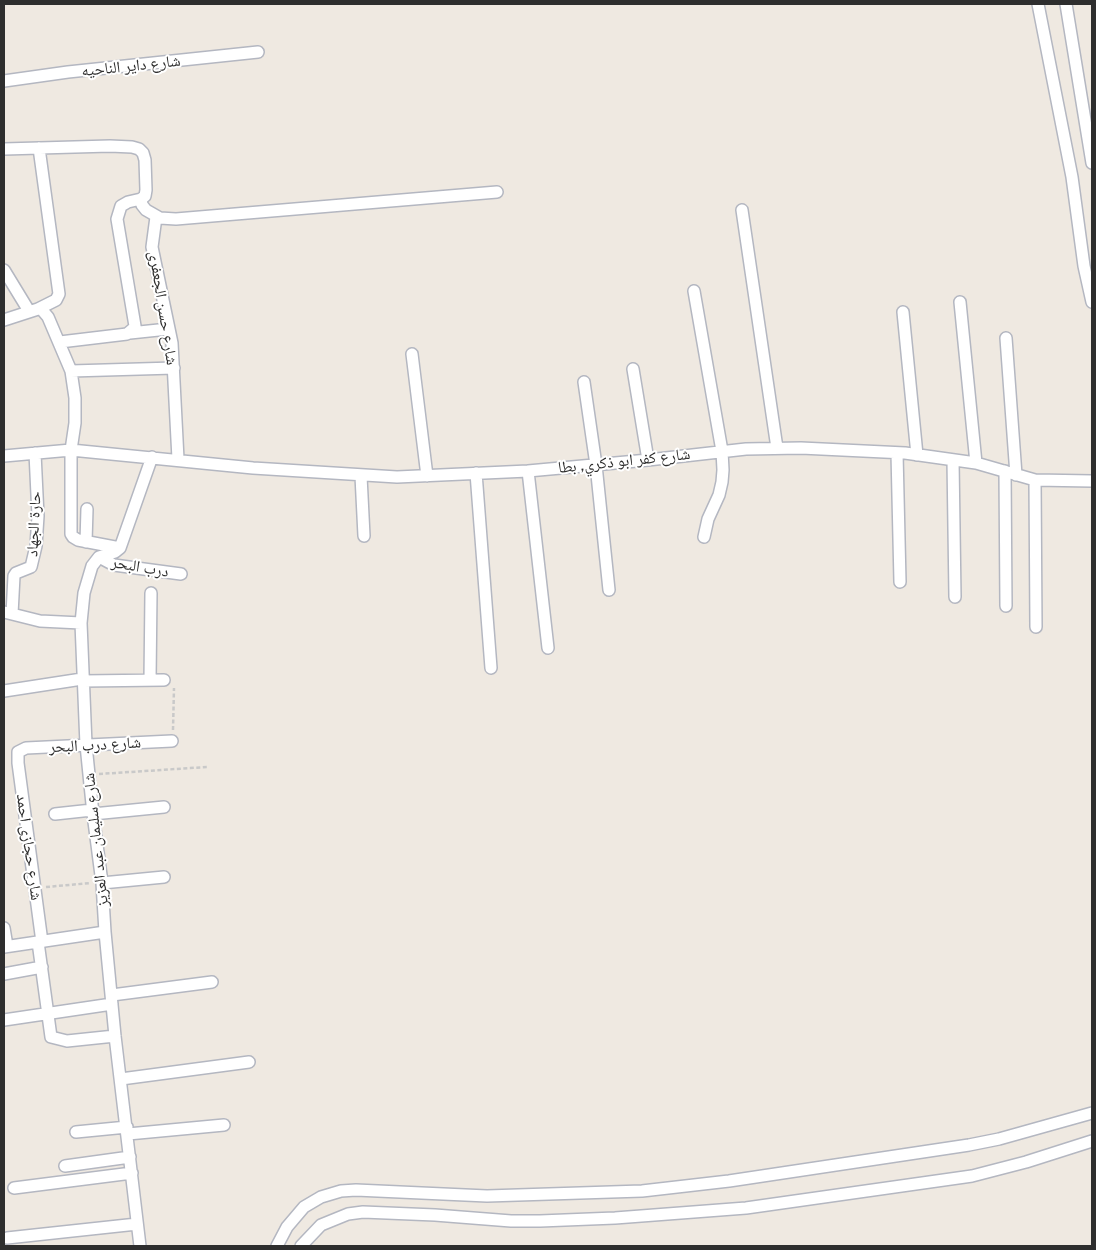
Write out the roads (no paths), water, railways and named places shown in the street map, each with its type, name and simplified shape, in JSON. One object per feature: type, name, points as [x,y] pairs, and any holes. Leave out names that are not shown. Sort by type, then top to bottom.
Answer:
[{"type":"street","points":[[1038,4],[1072,177],[1084,266],[1092,302]]},
{"type":"street","points":[[1066,4],[1092,162]]},
{"type":"street","name":"شارع داير الناحيه","points":[[4,81],[68,72],[258,52]]},
{"type":"street","points":[[4,149],[110,146],[132,147],[139,149],[143,153],[146,190],[144,196],[141,200],[128,202],[121,206],[117,219],[135,326],[130,333]]},
{"type":"street","points":[[4,320],[56,300],[59,294],[39,148]]},
{"type":"street","points":[[141,200],[146,210],[156,217],[176,219],[497,192]]},
{"type":"street","points":[[742,210],[777,448]]},
{"type":"street","name":"شارع حسن الجعفرى","points":[[156,217],[153,252],[174,368],[178,459]]},
{"type":"street","points":[[4,270],[33,310]]},
{"type":"street","points":[[694,291],[722,451],[722,482],[719,495],[708,519],[704,537]]},
{"type":"street","points":[[960,302],[976,463]]},
{"type":"street","points":[[33,310],[42,310],[46,313],[71,371],[76,417],[71,450],[71,534],[73,538],[78,540],[120,548]]},
{"type":"street","points":[[904,312],[917,455]]},
{"type":"street","points":[[60,342],[168,329]]},
{"type":"street","points":[[1006,338],[1010,473],[1006,606]]},
{"type":"street","points":[[412,354],[427,476]]},
{"type":"street","points":[[71,371],[174,368]]},
{"type":"street","points":[[633,369],[648,460]]},
{"type":"street","points":[[584,382],[596,465],[609,590]]},
{"type":"street","name":"شارع كفر ابو ذكري, بطا","points":[[152,457],[252,468],[361,476],[427,476],[528,471],[722,451],[801,448],[917,455],[976,463],[1036,480],[1092,481]]},
{"type":"street","points":[[4,456],[71,450],[152,457],[120,548],[115,552],[98,557]]},
{"type":"street","name":"حارة الجهاد","points":[[8,613],[14,576],[16,573],[32,567],[36,546],[38,516],[35,452]]},
{"type":"street","points":[[897,453],[900,582]]},
{"type":"street","points":[[953,460],[955,597]]},
{"type":"street","points":[[528,471],[548,648]]},
{"type":"street","points":[[476,473],[491,668]]},
{"type":"street","points":[[361,476],[364,536]]},
{"type":"street","points":[[1036,480],[1036,626]]},
{"type":"street","points":[[86,542],[87,509]]},
{"type":"street","name":"درب البحر","points":[[98,557],[109,563],[122,566],[182,574]]},
{"type":"street","name":"شارع سليمان عبد العزيز","points":[[98,557],[89,572],[84,593],[81,623],[86,745],[140,1246]]},
{"type":"street","points":[[150,680],[151,593]]},
{"type":"street","points":[[8,613],[40,621],[81,623]]},
{"type":"street","points":[[4,691],[83,680],[164,680]]},
{"type":"street","name":"شارع درب البحر","points":[[18,752],[26,748],[172,741]]},
{"type":"street","name":"شارع حجازى احمد","points":[[18,752],[35,888],[42,968],[49,1013],[49,1033],[54,1039],[67,1041],[116,1036]]},
{"type":"street","points":[[55,814],[164,807]]},
{"type":"street","points":[[102,882],[164,877]]},
{"type":"street","points":[[4,928],[5,947],[105,932]]},
{"type":"street","points":[[4,974],[42,968]]},
{"type":"street","points":[[4,1020],[212,982]]},
{"type":"street","points":[[121,1079],[249,1062]]},
{"type":"street","points":[[277,1246],[287,1227],[304,1207],[321,1197],[340,1192],[356,1190],[487,1196],[642,1191],[729,1181],[969,1145],[999,1139],[1092,1113]]},
{"type":"street","points":[[76,1132],[224,1125]]},
{"type":"street","points":[[301,1246],[320,1225],[348,1214],[363,1212],[540,1221],[615,1218],[746,1208],[972,1176],[1026,1162],[1092,1141]]},
{"type":"street","points":[[65,1166],[130,1157]]},
{"type":"street","points":[[14,1188],[132,1173]]},
{"type":"street","points":[[7,1238],[138,1224]]}]
